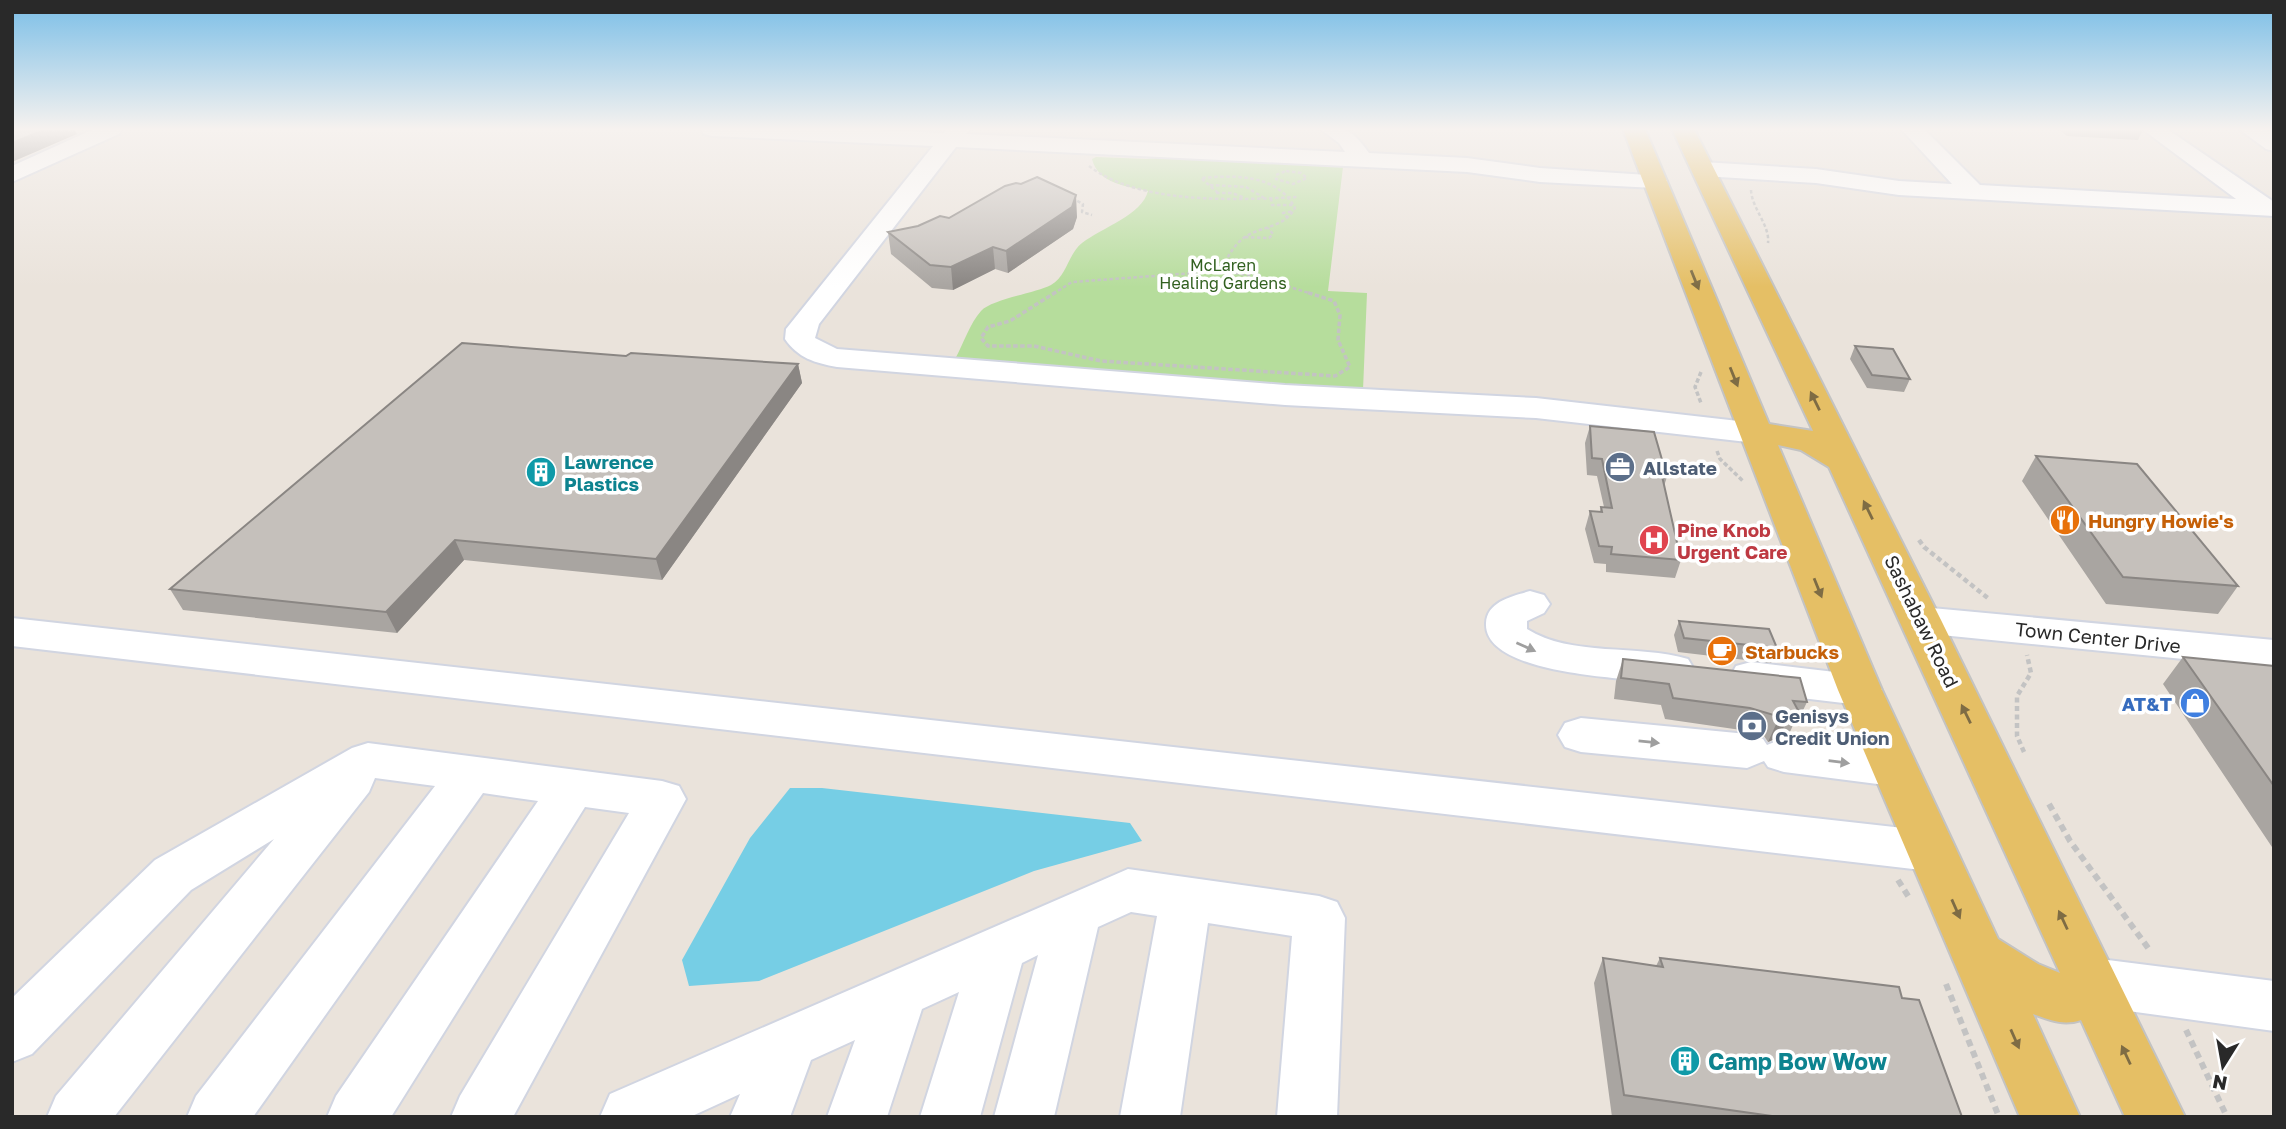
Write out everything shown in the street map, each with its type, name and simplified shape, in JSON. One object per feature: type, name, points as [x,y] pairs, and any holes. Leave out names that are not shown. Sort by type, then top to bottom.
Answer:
[{"type":"main road","points":[[1655,182],[1860,690],[2050,1117]]},
{"type":"main road","name":"Sashabaw Road","points":[[1709,182],[1921,620],[2155,1117]]},
{"type":"main road","points":[[1708,313],[1742,337],[1766,340],[1784,337]]},
{"type":"main road","points":[[1756,432],[1805,438],[1821,445],[1845,462]]},
{"type":"main road","points":[[1977,954],[2031,990],[2053,997],[2079,997],[2088,992],[2092,982]]},
{"type":"street","points":[[916,182],[807,320],[801,329],[800,339],[806,347],[819,354],[837,358],[1285,395],[1536,408],[1756,432]]},
{"type":"street","points":[[1749,182],[1831,191],[1899,187],[2270,211]]},
{"type":"street","points":[[1963,182],[1973,192]]},
{"type":"street","points":[[2228,182],[2270,211]]},
{"type":"street","points":[[1530,604],[1512,610],[1506,619],[1506,631],[1512,640],[1524,648],[1546,655],[1860,690]]},
{"type":"street","name":"Town Center Drive","points":[[1921,620],[2274,654]]},
{"type":"street","points":[[12,632],[1930,851]]},
{"type":"street","points":[[1581,735],[1893,768]]},
{"type":"street","points":[[77,1117],[368,760]]},
{"type":"street","points":[[12,1035],[173,875],[368,760],[662,799],[481,1117]]},
{"type":"street","points":[[217,1117],[471,774]]},
{"type":"street","points":[[357,1117],[573,787]]},
{"type":"street","points":[[630,1117],[1128,890],[1319,918],[1307,1117]]},
{"type":"street","points":[[1150,1117],[1186,898]]},
{"type":"street","points":[[1024,1117],[1075,914]]},
{"type":"street","points":[[950,1117],[999,948]]},
{"type":"street","points":[[2092,982],[2274,1006]]},
{"type":"street","points":[[856,1117],[900,993]]},
{"type":"street","points":[[760,1117],[790,1042]]},
{"type":"path","points":[[1120,182],[1180,195],[1245,199],[1298,197]]},
{"type":"path","points":[[1205,182],[1218,193]]},
{"type":"path","points":[[1221,271],[1245,237],[1288,219],[1294,211],[1290,198],[1269,184],[1256,182]]},
{"type":"path","points":[[1269,184],[1277,182]]},
{"type":"path","points":[[1227,198],[1230,184]]},
{"type":"path","points":[[1209,185],[1230,184],[1254,190],[1265,199]]},
{"type":"path","points":[[1210,197],[1228,192],[1245,199]]},
{"type":"path","points":[[1063,194],[1083,204],[1082,212],[1092,215]]},
{"type":"path","points":[[1271,198],[1272,205],[1294,205]]},
{"type":"path","points":[[1288,219],[1283,213],[1294,211]]},
{"type":"path","points":[[1245,237],[1269,238],[1273,233],[1268,228]]},
{"type":"path","points":[[1221,271],[1255,276],[1334,301],[1340,315],[1339,344],[1350,367],[1335,376],[1323,377],[1168,366],[1084,359],[1034,346],[988,346],[981,338],[988,327],[1010,321],[1072,282],[1221,271]]},
{"type":"path","points":[[1711,429],[1720,459],[1744,482]]},
{"type":"path","points":[[1917,538],[1924,547],[2000,608],[2025,648],[2031,673],[2017,696],[2017,736],[2026,758]]},
{"type":"path","points":[[2047,800],[2070,841],[2115,906],[2147,944],[2227,1117]]},
{"type":"green space","name":"McLaren Healing Gardens","points":[[1114,182],[1341,182],[1328,291],[1367,293],[1363,390],[1293,388],[955,359],[981,311],[994,303],[1051,285],[1061,276],[1082,243],[1130,214],[1148,191]]},
{"type":"water","points":[[790,788],[822,788],[1130,823],[1142,841],[1034,871],[759,981],[689,986],[682,960],[750,838]]},
{"type":"building","points":[[1047,182],[1076,195],[1072,207],[1006,251],[993,247],[951,267],[930,265],[888,232],[918,226],[940,216],[949,218],[1005,186]]},
{"type":"building","name":"Lawrence Plastics","points":[[462,343],[626,356],[631,353],[798,364],[656,559],[455,540],[386,612],[170,589]]},
{"type":"building","points":[[1855,346],[1893,349],[1910,379],[1872,375]]},
{"type":"building","points":[[1590,426],[1654,432],[1667,477],[1662,476],[1681,560],[1611,554],[1612,547],[1599,546],[1590,511],[1602,512],[1601,507],[1612,508],[1602,459],[1592,458]]},
{"type":"building","points":[[2036,456],[2137,464],[2238,586],[2123,577]]},
{"type":"building","points":[[1679,621],[1769,629],[1777,648],[1684,638]]},
{"type":"building","points":[[2183,657],[2274,666],[2274,786]]},
{"type":"building","points":[[1623,659],[1800,678],[1807,702],[1793,701],[1799,712],[1778,720],[1774,715],[1750,708],[1673,698],[1669,684],[1621,678]]},
{"type":"building","points":[[1603,958],[1663,967],[1660,958],[1899,987],[1902,998],[1919,1000],[1962,1117],[1779,1117],[1624,1095]]},
{"type":"place","name":"Allstate","points":[[1620,467]]},
{"type":"place","name":"Lawrence Plastics","points":[[541,472]]},
{"type":"place","name":"Hungry Howie's","points":[[2065,520]]},
{"type":"place","name":"Pine Knob Urgent Care","points":[[1654,540]]},
{"type":"place","name":"Starbucks","points":[[1722,651]]},
{"type":"place","name":"AT&T","points":[[2195,703]]},
{"type":"place","name":"Genisys Credit Union","points":[[1752,726]]},
{"type":"place","name":"Camp Bow Wow","points":[[1685,1061]]}]
